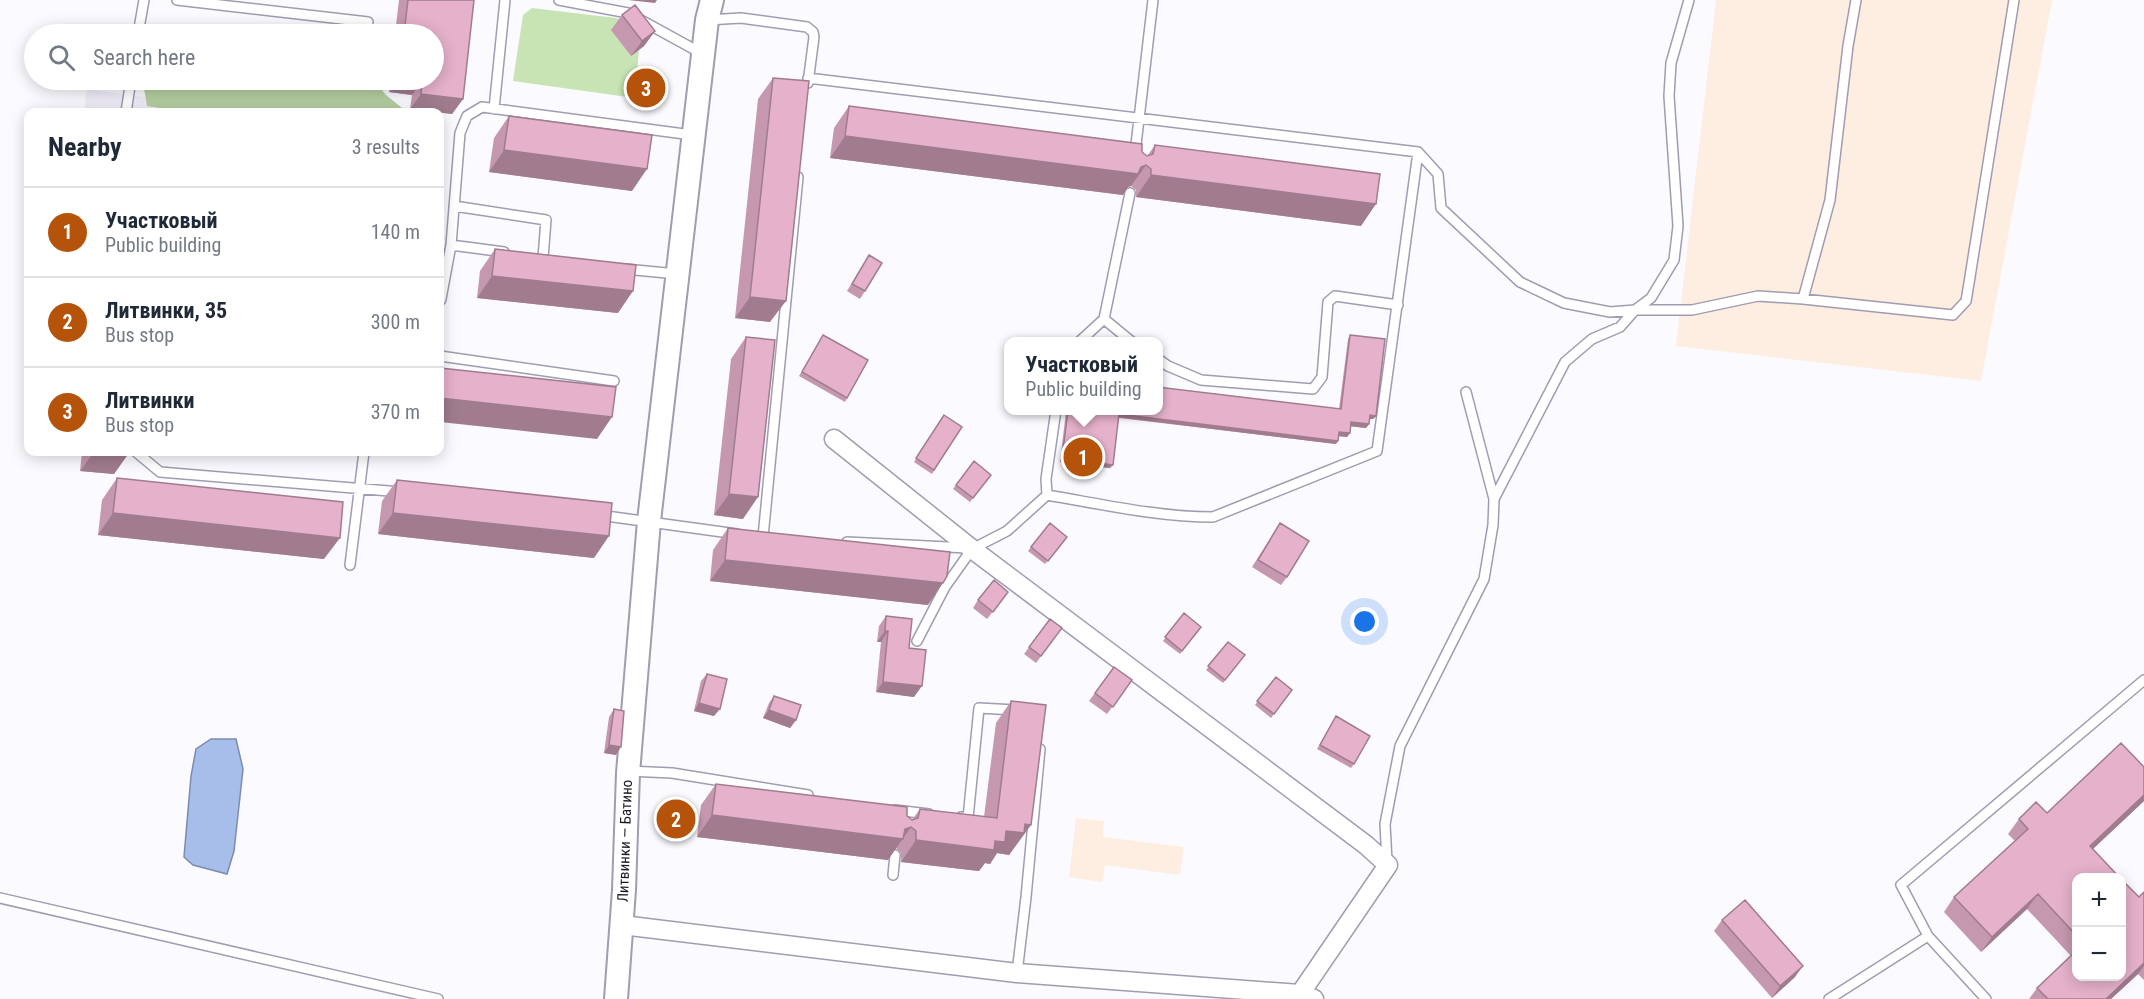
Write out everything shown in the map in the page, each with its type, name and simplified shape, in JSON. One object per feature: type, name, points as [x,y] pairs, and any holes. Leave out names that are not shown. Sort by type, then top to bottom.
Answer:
[{"type":"street","name":"Литвинки — Батино","points":[[616,999],[622,925],[628,771],[649,521],[709,10]]},
{"type":"street","points":[[622,925],[1017,973],[1307,996],[1388,866],[1366,845],[972,549],[834,440]]},
{"type":"lane","points":[[140,24],[144,0]]},
{"type":"lane","points":[[177,0],[368,22]]},
{"type":"lane","points":[[494,109],[506,0]]},
{"type":"lane","points":[[559,0],[628,13],[703,54]]},
{"type":"lane","points":[[1134,160],[1153,0]]},
{"type":"lane","points":[[1494,499],[1565,362],[1592,339],[1620,327],[1635,310],[1651,298],[1674,260],[1678,226],[1669,96],[1671,63],[1689,0]]},
{"type":"lane","points":[[1803,299],[1830,200],[1848,46],[1856,0]]},
{"type":"lane","points":[[808,78],[1418,152],[1438,174],[1440,208],[1520,282],[1564,303],[1610,312],[1692,310],[1758,296],[1953,315],[1966,300],[2014,0]]},
{"type":"lane","points":[[709,10],[741,18],[807,27],[813,32],[814,37],[807,89]]},
{"type":"lane","points":[[127,108],[129,90]]},
{"type":"lane","points":[[444,283],[451,245],[460,133],[467,116],[482,107],[694,136]]},
{"type":"lane","points":[[1047,495],[1130,509],[1213,517],[1377,451],[1418,152]]},
{"type":"lane","points":[[755,536],[799,172]]},
{"type":"lane","points":[[1084,337],[1104,319],[1130,193]]},
{"type":"lane","points":[[454,206],[546,220],[543,258]]},
{"type":"lane","points":[[451,245],[509,253]]},
{"type":"lane","points":[[532,256],[554,259]]},
{"type":"lane","points":[[616,268],[679,274]]},
{"type":"lane","points":[[1163,362],[1201,380],[1313,389],[1322,377],[1328,302],[1335,296],[1398,305]]},
{"type":"lane","points":[[1104,319],[1126,337]]},
{"type":"lane","points":[[444,357],[614,381]]},
{"type":"lane","points":[[1388,866],[1385,824],[1400,746],[1484,579],[1494,499],[1466,392]]},
{"type":"lane","points":[[1047,495],[1046,479],[1055,415]]},
{"type":"lane","points":[[141,456],[160,472],[361,487],[408,493]]},
{"type":"lane","points":[[350,565],[364,456]]},
{"type":"lane","points":[[917,641],[945,587],[972,549],[1007,531],[1047,495]]},
{"type":"lane","points":[[587,514],[649,521],[694,530],[775,537]]},
{"type":"lane","points":[[833,541],[972,549]]},
{"type":"lane","points":[[1986,999],[1928,936],[1901,885],[2142,685]]},
{"type":"lane","points":[[946,815],[968,818],[978,708],[1022,711]]},
{"type":"lane","points":[[1017,973],[1041,736]]},
{"type":"lane","points":[[628,771],[672,773],[820,797]]},
{"type":"lane","points":[[889,809],[900,815],[934,814]]},
{"type":"lane","points":[[893,874],[895,855]]},
{"type":"lane","points":[[0,898],[438,999]]},
{"type":"lane","points":[[1829,999],[1928,936]]},
{"type":"shaded area","points":[[1716,0],[2052,0],[1981,381],[1676,346]]},
{"type":"shaded area","points":[[87,90],[94,90],[225,108],[85,108]]},
{"type":"shaded area","points":[[1076,818],[1104,821],[1103,837],[1184,847],[1180,875],[1105,865],[1102,882],[1069,877]]},
{"type":"green space","points":[[532,8],[624,20],[639,49],[635,98],[513,81],[523,15]]},
{"type":"green space","points":[[144,90],[382,90],[402,108],[160,108],[147,106]]},
{"type":"water","points":[[211,739],[236,739],[243,769],[234,851],[227,874],[193,865],[184,857],[191,776],[196,749]]},
{"type":"building","points":[[408,0],[474,0],[463,99],[421,94],[421,90],[444,90],[444,24],[405,24]]},
{"type":"building","points":[[635,5],[655,31],[642,41],[622,15]]},
{"type":"building","points":[[773,78],[809,81],[786,301],[750,297]]},
{"type":"building","points":[[849,106],[1142,144],[1142,152],[1147,156],[1153,154],[1155,145],[1380,174],[1376,204],[1151,175],[1151,169],[1146,165],[1141,167],[1138,174],[845,136]]},
{"type":"building","points":[[509,116],[652,135],[647,169],[504,150]]},
{"type":"building","points":[[495,249],[636,265],[633,291],[492,276]]},
{"type":"building","points":[[869,255],[882,263],[865,291],[852,284]]},
{"type":"building","points":[[823,335],[868,360],[847,398],[802,372]]},
{"type":"building","points":[[1350,335],[1385,339],[1376,416],[1370,415],[1369,424],[1351,422],[1350,433],[1339,432],[1338,441],[1127,415],[1163,415],[1163,388],[1341,409]]},
{"type":"building","points":[[746,337],[775,340],[758,497],[729,494]]},
{"type":"building","points":[[444,368],[616,387],[612,417],[444,398]]},
{"type":"building","points":[[944,415],[962,427],[934,470],[916,458]]},
{"type":"building","points":[[1067,415],[1119,415],[1113,465],[1062,458]]},
{"type":"building","points":[[974,461],[991,475],[973,498],[956,485]]},
{"type":"building","points":[[117,478],[343,502],[340,538],[113,513]]},
{"type":"building","points":[[397,480],[612,503],[609,536],[393,513]]},
{"type":"building","points":[[1050,523],[1067,537],[1048,561],[1031,547]]},
{"type":"building","points":[[1280,523],[1309,541],[1287,577],[1258,560]]},
{"type":"building","points":[[728,528],[950,552],[947,576],[943,583],[725,560]]},
{"type":"building","points":[[994,580],[1008,592],[993,612],[978,600]]},
{"type":"building","points":[[1184,613],[1201,627],[1182,651],[1165,637]]},
{"type":"building","points":[[886,616],[912,619],[909,648],[926,650],[922,686],[883,682],[888,631],[885,631]]},
{"type":"building","points":[[1050,619],[1062,628],[1041,656],[1029,647]]},
{"type":"building","points":[[1228,642],[1245,655],[1225,680],[1208,666]]},
{"type":"building","points":[[1114,667],[1132,680],[1113,707],[1095,693]]},
{"type":"building","points":[[707,674],[727,679],[720,709],[699,703]]},
{"type":"building","points":[[1276,677],[1292,690],[1274,714],[1257,701]]},
{"type":"building","points":[[774,696],[801,705],[796,720],[769,710]]},
{"type":"building","points":[[1011,701],[1046,705],[1031,825],[1025,824],[1024,833],[1006,831],[1005,842],[995,841],[994,850],[916,840],[916,831],[911,827],[905,829],[903,839],[712,815],[716,784],[907,807],[907,816],[912,820],[918,818],[920,809],[997,818]]},
{"type":"building","points":[[614,709],[624,711],[621,747],[609,745]]},
{"type":"building","points":[[1336,716],[1370,736],[1354,764],[1320,745]]},
{"type":"building","points":[[2121,743],[2144,767],[2144,795],[2090,846],[2115,873],[2072,873],[2072,931],[2038,894],[1992,937],[1954,897],[2028,829],[2019,819],[2036,802],[2047,813]]},
{"type":"building","points":[[2126,884],[2139,897],[2144,892],[2144,963],[2126,980]]},
{"type":"building","points":[[1745,900],[1803,966],[1780,986],[1722,920]]},
{"type":"building","points":[[2072,955],[2072,981],[2125,981],[2106,999],[2048,999],[2037,988]]},
{"type":"place","name":"Литвинки","points":[[646,88]]},
{"type":"place","name":"Участковый","points":[[1083,457]]},
{"type":"place","name":"Литвинки, 35","points":[[676,819]]}]
